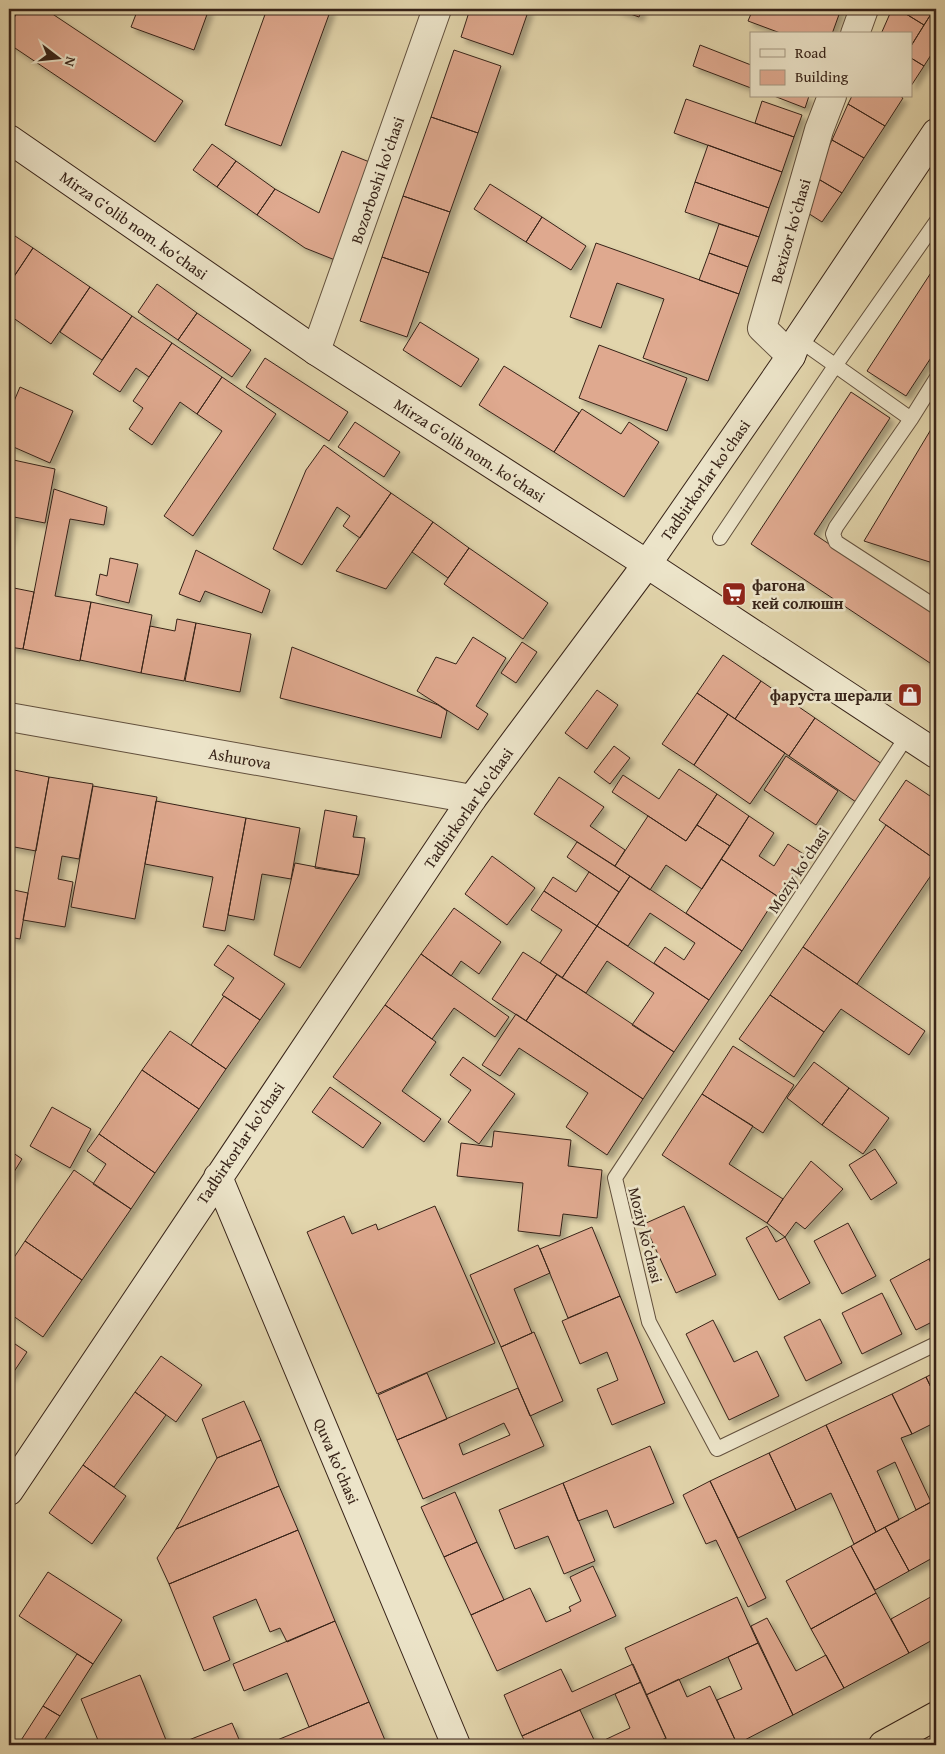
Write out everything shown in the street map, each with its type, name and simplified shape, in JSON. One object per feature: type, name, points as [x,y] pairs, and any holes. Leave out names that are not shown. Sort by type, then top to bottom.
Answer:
[{"type":"highway","points":[[882,1745],[936,1716]]},
{"type":"street","name":"Bozorboshi ko'chasi","points":[[316,351],[437,9]]},
{"type":"street","points":[[856,32],[864,9]]},
{"type":"street","name":"Bexizor koʻchasi","points":[[794,348],[762,328],[819,130],[831,98]]},
{"type":"street","name":"Mirza G‘olib nom. ko‘chasi","points":[[9,139],[316,351],[647,564],[936,754]]},
{"type":"street","name":"Tadbirkorlar ko'chasi","points":[[9,1491],[472,799],[647,564],[934,141]]},
{"type":"street","name":"Ashurova","points":[[9,718],[472,799]]},
{"type":"street","name":"Quva ko'chasi","points":[[218,1177],[456,1745]]},
{"type":"lane","points":[[720,538],[835,366],[936,222]]},
{"type":"lane","points":[[794,348],[835,366],[911,420]]},
{"type":"lane","points":[[936,380],[833,534],[836,542],[936,607]]},
{"type":"lane","name":"Moziy koʻchasi","points":[[907,736],[615,1178],[649,1322],[717,1449],[936,1344]]},
{"type":"building","points":[[20,9],[45,9],[183,101],[155,142],[9,44],[9,25]]},
{"type":"building","points":[[138,9],[209,9],[194,50],[131,27]]},
{"type":"building","points":[[267,9],[331,9],[281,146],[225,125]]},
{"type":"building","points":[[470,9],[529,9],[513,55],[461,37]]},
{"type":"building","points":[[616,9],[642,9],[639,17]]},
{"type":"building","points":[[753,9],[841,9],[833,32],[778,32],[748,21]]},
{"type":"building","points":[[892,9],[898,9],[924,25],[912,44],[912,32],[882,32]]},
{"type":"building","points":[[898,9],[936,9],[936,17],[931,14],[924,25]]},
{"type":"building","points":[[931,14],[936,17],[936,47],[924,66],[912,59],[912,44]]},
{"type":"building","points":[[700,45],[750,65],[750,88],[693,66]]},
{"type":"building","points":[[454,50],[501,66],[478,133],[431,117]]},
{"type":"building","points":[[912,59],[924,66],[912,84]]},
{"type":"building","points":[[779,98],[808,98],[805,108]]},
{"type":"building","points":[[851,98],[903,98],[885,126],[848,104]]},
{"type":"building","points":[[686,99],[794,137],[782,172],[674,133]]},
{"type":"building","points":[[762,101],[802,115],[794,137],[755,123]]},
{"type":"building","points":[[848,104],[885,126],[864,158],[832,140]]},
{"type":"building","points":[[431,117],[478,133],[450,212],[403,196]]},
{"type":"building","points":[[832,140],[864,158],[842,193],[815,177]]},
{"type":"building","points":[[212,144],[236,161],[217,187],[193,170]]},
{"type":"building","points":[[708,145],[782,172],[769,208],[695,182]]},
{"type":"building","points":[[342,151],[372,163],[335,260],[305,248],[257,215],[275,189],[319,213]]},
{"type":"building","points":[[236,161],[275,189],[257,215],[217,187]]},
{"type":"building","points":[[815,177],[842,193],[822,222],[800,208]]},
{"type":"building","points":[[695,182],[769,208],[759,237],[685,212]]},
{"type":"building","points":[[490,184],[542,217],[526,242],[474,209]]},
{"type":"building","points":[[403,196],[450,212],[429,273],[382,257]]},
{"type":"building","points":[[542,217],[586,246],[571,270],[526,242]]},
{"type":"building","points":[[719,224],[759,237],[748,267],[709,253]]},
{"type":"building","points":[[9,232],[33,248],[9,284]]},
{"type":"building","points":[[596,243],[739,294],[708,381],[643,358],[664,299],[617,283],[601,328],[570,317]]},
{"type":"building","points":[[33,248],[90,287],[51,344],[9,315],[9,284]]},
{"type":"building","points":[[709,253],[748,267],[739,294],[699,280]]},
{"type":"building","points":[[382,257],[429,273],[407,337],[360,321]]},
{"type":"building","points":[[936,265],[936,350],[906,396],[867,371]]},
{"type":"building","points":[[157,284],[197,313],[178,340],[138,312]]},
{"type":"building","points":[[90,287],[132,316],[102,360],[60,332]]},
{"type":"building","points":[[197,313],[251,350],[232,377],[178,340]]},
{"type":"building","points":[[132,316],[172,343],[149,377],[136,368],[120,392],[93,374]]},
{"type":"building","points":[[420,322],[479,359],[461,387],[403,350]]},
{"type":"building","points":[[172,343],[222,377],[197,414],[180,402],[152,445],[129,429],[143,408],[133,401]]},
{"type":"building","points":[[599,345],[687,378],[667,431],[579,398]]},
{"type":"building","points":[[265,358],[348,412],[329,441],[246,387]]},
{"type":"building","points":[[504,366],[579,413],[554,452],[479,405]]},
{"type":"building","points":[[222,377],[276,414],[193,536],[164,516],[222,431],[197,414]]},
{"type":"building","points":[[20,387],[73,411],[50,463],[9,445],[9,413]]},
{"type":"building","points":[[851,392],[890,418],[814,534],[936,615],[936,667],[751,544]]},
{"type":"building","points":[[582,409],[621,434],[629,422],[659,442],[624,497],[554,452]]},
{"type":"building","points":[[936,421],[936,564],[864,541]]},
{"type":"building","points":[[355,422],[400,452],[384,477],[338,447]]},
{"type":"building","points":[[324,445],[391,493],[360,538],[343,526],[350,516],[337,507],[302,565],[273,549],[306,470]]},
{"type":"building","points":[[9,459],[55,469],[45,523],[14,517],[9,541]]},
{"type":"building","points":[[54,489],[107,507],[104,525],[70,519],[55,596],[91,602],[80,661],[23,649]]},
{"type":"building","points":[[391,493],[433,522],[386,589],[336,571]]},
{"type":"building","points":[[433,522],[469,548],[448,578],[412,552]]},
{"type":"building","points":[[469,548],[548,603],[523,639],[444,584]]},
{"type":"building","points":[[196,550],[270,590],[262,613],[205,591],[200,602],[179,594]]},
{"type":"building","points":[[110,558],[138,564],[129,603],[96,595],[100,574],[107,576]]},
{"type":"building","points":[[9,587],[34,592],[23,649],[9,647]]},
{"type":"building","points":[[91,602],[152,615],[141,673],[80,660]]},
{"type":"building","points":[[177,619],[196,623],[184,681],[141,673],[150,626],[175,631]]},
{"type":"building","points":[[196,623],[251,634],[240,692],[185,681]]},
{"type":"building","points":[[473,637],[506,658],[476,706],[488,714],[478,730],[417,691],[436,657],[456,664]]},
{"type":"building","points":[[522,642],[537,652],[516,683],[501,673]]},
{"type":"building","points":[[292,647],[438,705],[447,711],[441,738],[280,698]]},
{"type":"building","points":[[723,655],[761,681],[735,719],[697,693]]},
{"type":"building","points":[[761,681],[815,718],[789,756],[735,719]]},
{"type":"building","points":[[597,690],[618,705],[587,749],[565,733]]},
{"type":"building","points":[[697,693],[728,714],[694,765],[662,744]]},
{"type":"building","points":[[728,714],[785,753],[750,804],[694,765]]},
{"type":"building","points":[[815,718],[882,764],[856,802],[789,756]]},
{"type":"building","points":[[614,746],[630,758],[610,784],[594,772]]},
{"type":"building","points":[[786,756],[838,791],[816,825],[764,790]]},
{"type":"building","points":[[9,769],[49,777],[36,851],[9,846]]},
{"type":"building","points":[[679,769],[717,794],[686,841],[612,792],[623,775],[659,799]]},
{"type":"building","points":[[49,777],[93,784],[79,859],[62,856],[58,879],[73,882],[65,927],[23,920]]},
{"type":"building","points":[[559,777],[604,807],[590,826],[625,850],[615,866],[534,814]]},
{"type":"building","points":[[906,780],[936,800],[936,860],[879,820]]},
{"type":"building","points":[[93,786],[157,797],[135,919],[71,907]]},
{"type":"building","points":[[717,794],[749,816],[730,846],[697,825]]},
{"type":"building","points":[[156,801],[246,818],[225,931],[203,927],[213,877],[145,864]]},
{"type":"building","points":[[325,810],[357,816],[353,837],[365,838],[359,875],[315,868]]},
{"type":"building","points":[[648,816],[686,841],[697,825],[730,846],[702,889],[666,865],[650,890],[615,866]]},
{"type":"building","points":[[749,816],[774,833],[759,856],[774,866],[788,844],[805,855],[777,896],[721,859]]},
{"type":"building","points":[[246,818],[300,828],[291,879],[262,874],[254,920],[228,915]]},
{"type":"building","points":[[886,825],[936,860],[936,868],[857,984],[803,947]]},
{"type":"building","points":[[577,842],[630,876],[619,892],[567,857]]},
{"type":"building","points":[[492,856],[535,888],[507,925],[465,894]]},
{"type":"building","points":[[721,859],[777,896],[742,951],[686,913]]},
{"type":"building","points":[[295,863],[359,875],[300,968],[274,955]]},
{"type":"building","points":[[589,872],[619,892],[597,926],[544,891],[553,877],[576,892]]},
{"type":"building","points":[[630,876],[742,951],[709,1000],[654,963],[665,947],[684,960],[695,943],[650,913],[628,946],[597,926]]},
{"type":"building","points":[[9,889],[28,893],[20,939],[9,937]]},
{"type":"building","points":[[544,891],[597,926],[562,978],[540,963],[562,930],[531,910]]},
{"type":"building","points":[[454,908],[501,942],[479,974],[461,961],[451,976],[421,954]]},
{"type":"building","points":[[597,926],[709,1000],[674,1052],[632,1025],[654,993],[607,961],[586,993],[562,978]]},
{"type":"building","points":[[228,945],[285,984],[260,1020],[222,995],[234,978],[214,965]]},
{"type":"building","points":[[803,947],[925,1031],[909,1055],[841,1009],[824,1032],[770,995]]},
{"type":"building","points":[[523,952],[557,974],[526,1021],[492,999]]},
{"type":"building","points":[[421,954],[509,1017],[495,1037],[454,1008],[432,1039],[385,1005]]},
{"type":"building","points":[[557,974],[674,1052],[643,1099],[526,1021]]},
{"type":"building","points":[[770,995],[824,1032],[794,1077],[739,1039]]},
{"type":"building","points":[[224,996],[260,1020],[226,1069],[191,1045]]},
{"type":"building","points":[[385,1005],[436,1042],[402,1091],[441,1119],[424,1142],[333,1077]]},
{"type":"building","points":[[516,1014],[643,1099],[607,1155],[566,1127],[588,1093],[519,1048],[500,1076],[482,1065]]},
{"type":"building","points":[[170,1031],[226,1069],[199,1109],[142,1070]]},
{"type":"building","points":[[733,1046],[794,1085],[763,1133],[702,1094]]},
{"type":"building","points":[[463,1057],[515,1094],[479,1144],[448,1122],[471,1090],[450,1075]]},
{"type":"building","points":[[814,1062],[849,1088],[822,1125],[787,1098]]},
{"type":"building","points":[[142,1070],[199,1109],[155,1173],[99,1134]]},
{"type":"building","points":[[330,1087],[381,1123],[363,1148],[312,1112]]},
{"type":"building","points":[[849,1088],[889,1118],[863,1154],[822,1125]]},
{"type":"building","points":[[702,1094],[753,1126],[729,1164],[783,1199],[767,1223],[662,1155]]},
{"type":"building","points":[[52,1107],[91,1129],[70,1168],[30,1146]]},
{"type":"building","points":[[494,1131],[571,1140],[568,1166],[602,1170],[597,1218],[563,1214],[560,1236],[518,1231],[523,1183],[457,1176],[461,1143],[492,1147]]},
{"type":"building","points":[[99,1134],[155,1173],[131,1209],[93,1184],[106,1164],[87,1151]]},
{"type":"building","points":[[875,1149],[897,1183],[871,1200],[849,1165]]},
{"type":"building","points":[[9,1150],[22,1159],[9,1180]]},
{"type":"building","points":[[811,1161],[843,1189],[805,1229],[796,1222],[785,1237],[767,1223]]},
{"type":"building","points":[[74,1170],[131,1209],[82,1280],[25,1241]]},
{"type":"building","points":[[435,1206],[495,1343],[377,1394],[307,1232],[344,1216],[352,1234],[376,1224],[378,1230]]},
{"type":"building","points":[[684,1206],[716,1275],[676,1293],[644,1224]]},
{"type":"building","points":[[848,1223],[876,1276],[842,1294],[814,1241]]},
{"type":"building","points":[[767,1226],[776,1242],[785,1237],[810,1283],[779,1300],[746,1238]]},
{"type":"building","points":[[592,1227],[620,1296],[568,1318],[540,1249]]},
{"type":"building","points":[[25,1241],[82,1280],[43,1337],[9,1313],[9,1281],[12,1277],[9,1274],[9,1265]]},
{"type":"building","points":[[538,1245],[550,1273],[514,1289],[532,1333],[501,1347],[470,1275]]},
{"type":"building","points":[[936,1255],[936,1272],[929,1259]]},
{"type":"building","points":[[929,1259],[936,1272],[936,1320],[916,1330],[890,1280]]},
{"type":"building","points":[[882,1293],[902,1334],[862,1354],[842,1313]]},
{"type":"building","points":[[620,1296],[665,1403],[612,1425],[597,1389],[618,1380],[607,1352],[580,1364],[562,1321]]},
{"type":"building","points":[[820,1319],[842,1363],[806,1381],[784,1337]]},
{"type":"building","points":[[713,1320],[734,1362],[757,1351],[779,1396],[729,1420],[686,1334]]},
{"type":"building","points":[[534,1332],[563,1401],[530,1416],[501,1347]]},
{"type":"building","points":[[9,1340],[27,1352],[9,1379]]},
{"type":"building","points":[[161,1356],[202,1385],[176,1422],[135,1392]]},
{"type":"building","points":[[936,1372],[936,1398],[926,1377]]},
{"type":"building","points":[[427,1373],[447,1419],[397,1440],[378,1395]]},
{"type":"building","points":[[926,1377],[936,1398],[936,1422],[912,1434],[892,1394]]},
{"type":"building","points":[[518,1388],[544,1446],[423,1499],[397,1440]],"holes":[[[504,1423],[510,1435],[463,1455],[459,1444]]]},
{"type":"building","points":[[135,1392],[166,1415],[114,1487],[83,1465]]},
{"type":"building","points":[[892,1394],[912,1434],[901,1438],[931,1502],[916,1510],[895,1462],[877,1471],[899,1520],[876,1532],[826,1425]]},
{"type":"building","points":[[244,1401],[261,1440],[217,1458],[202,1419]]},
{"type":"building","points":[[826,1425],[876,1532],[854,1544],[831,1493],[796,1510],[769,1453]]},
{"type":"building","points":[[261,1440],[279,1486],[176,1529],[217,1458]]},
{"type":"building","points":[[650,1446],[674,1503],[614,1528],[607,1510],[578,1521],[563,1483]]},
{"type":"building","points":[[769,1453],[796,1510],[738,1538],[710,1481]]},
{"type":"building","points":[[83,1465],[126,1496],[92,1544],[49,1513]]},
{"type":"building","points":[[710,1481],[766,1598],[748,1607],[716,1540],[706,1544],[683,1495]]},
{"type":"building","points":[[563,1483],[595,1561],[564,1574],[548,1536],[515,1549],[499,1510]]},
{"type":"building","points":[[279,1486],[298,1530],[169,1584],[157,1558],[176,1529]]},
{"type":"building","points":[[455,1492],[477,1542],[444,1557],[421,1507]]},
{"type":"building","points":[[931,1502],[936,1513],[936,1556],[909,1571],[885,1527]]},
{"type":"building","points":[[885,1527],[909,1571],[875,1590],[851,1546]]},
{"type":"building","points":[[298,1530],[335,1621],[287,1642],[280,1628],[270,1632],[256,1599],[213,1617],[230,1660],[204,1671],[169,1584]]},
{"type":"building","points":[[477,1542],[504,1600],[471,1615],[444,1557]]},
{"type":"building","points":[[851,1546],[876,1593],[811,1629],[786,1581]]},
{"type":"building","points":[[593,1566],[616,1616],[497,1671],[471,1615],[530,1588],[546,1622],[571,1611],[569,1607],[581,1601],[570,1577]]},
{"type":"building","points":[[48,1572],[122,1620],[93,1664],[19,1616]]},
{"type":"building","points":[[876,1593],[909,1653],[844,1688],[811,1629]]},
{"type":"building","points":[[936,1594],[936,1638],[909,1653],[891,1619]]},
{"type":"building","points":[[737,1597],[758,1643],[646,1695],[625,1648]]},
{"type":"building","points":[[767,1618],[796,1671],[826,1655],[844,1688],[793,1715],[751,1626]]},
{"type":"building","points":[[335,1621],[369,1702],[309,1727],[287,1673],[244,1691],[233,1664]]},
{"type":"building","points":[[758,1643],[793,1715],[737,1744],[717,1700],[742,1689],[728,1657]]},
{"type":"building","points":[[77,1654],[93,1664],[60,1716],[43,1706]]},
{"type":"building","points":[[633,1664],[641,1682],[522,1736],[504,1695],[561,1669],[572,1692]]},
{"type":"building","points":[[140,1675],[168,1745],[100,1745],[81,1699]]},
{"type":"building","points":[[679,1679],[687,1697],[710,1686],[737,1744],[669,1745],[646,1695]]},
{"type":"building","points":[[641,1682],[666,1738],[650,1745],[527,1745],[522,1736],[580,1710],[596,1744],[630,1728],[615,1694]]},
{"type":"building","points":[[369,1702],[387,1745],[265,1745],[309,1727]]},
{"type":"building","points":[[43,1706],[60,1716],[41,1745],[18,1745]]},
{"type":"building","points":[[232,1723],[241,1744],[176,1745]]},
{"type":"place","name":"фагона кей солюшн","points":[[734,594]]},
{"type":"place","name":"фаруста шерали","points":[[910,695]]}]
